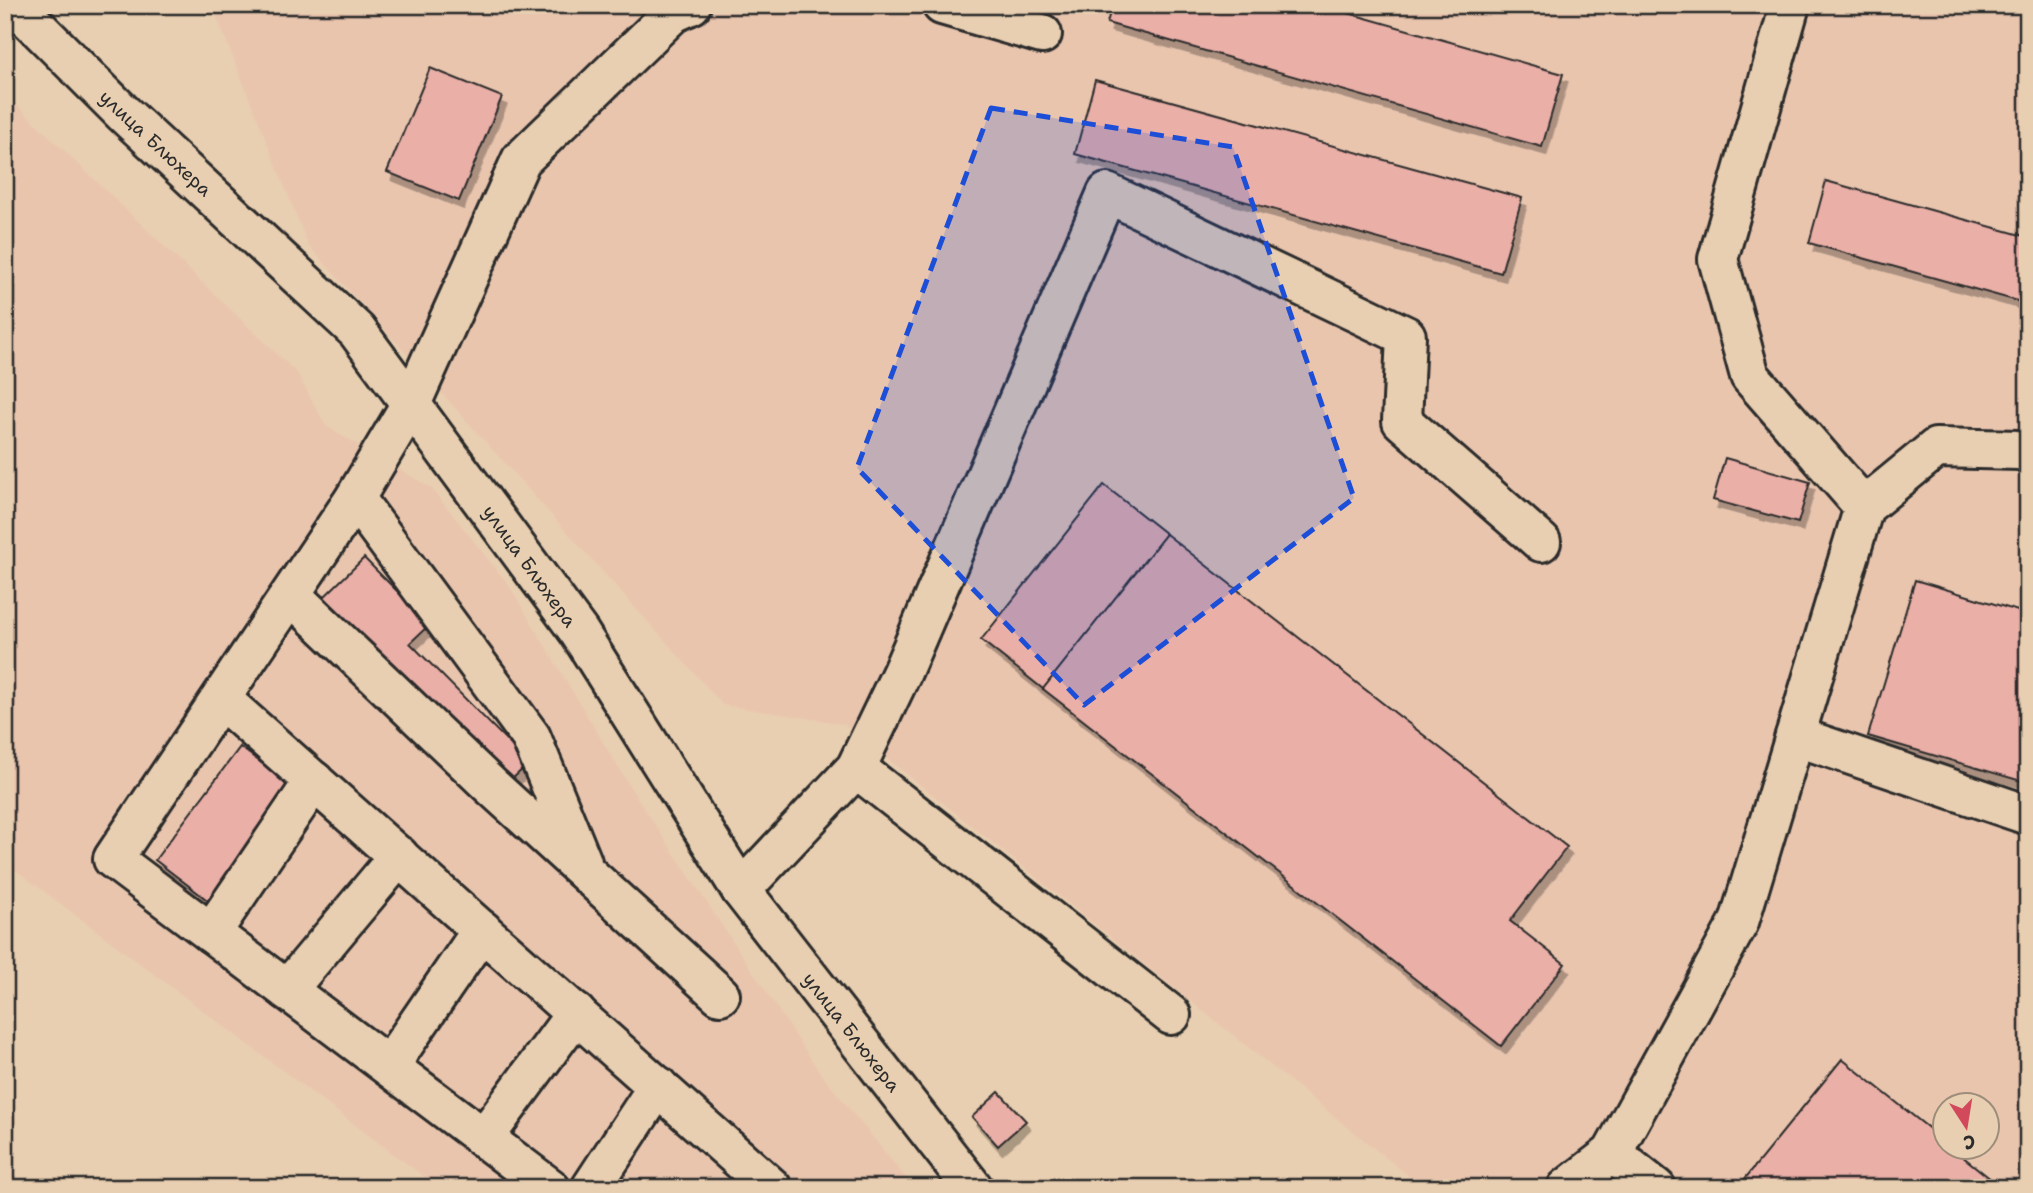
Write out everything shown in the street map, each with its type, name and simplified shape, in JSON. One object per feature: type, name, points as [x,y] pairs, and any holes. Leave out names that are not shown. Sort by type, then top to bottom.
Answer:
[{"type":"street","name":"улица Блюхера","points":[[15,5],[124,114],[357,331],[412,402],[579,632],[741,890],[973,1188]]},
{"type":"street","points":[[550,1188],[113,859],[355,498],[412,402],[521,160],[673,13],[691,5]]},
{"type":"street","points":[[942,5],[1042,34]]},
{"type":"street","points":[[1790,5],[1718,259],[1750,376],[1864,508]]},
{"type":"street","points":[[741,890],[856,768],[902,672],[1107,193],[1406,336],[1402,421],[1541,542]]},
{"type":"street","points":[[1567,1188],[1612,1153],[1739,922],[1864,508],[1936,448],[2020,450],[2028,453]]},
{"type":"street","points":[[355,498],[531,737],[584,869]]},
{"type":"street","points":[[291,594],[490,785],[720,995]]},
{"type":"street","points":[[221,698],[658,1086],[734,1175],[772,1188]]},
{"type":"street","points":[[1795,736],[2028,815]]},
{"type":"street","points":[[856,768],[1171,1015]]},
{"type":"street","points":[[211,933],[314,781]]},
{"type":"street","points":[[287,990],[399,856]]},
{"type":"street","points":[[389,1066],[482,930]]},
{"type":"street","points":[[484,1138],[576,1013]]},
{"type":"street","points":[[591,1188],[658,1086]]},
{"type":"street","points":[[1612,1153],[1656,1188]]},
{"type":"highlighted area","points":[[991,108],[1233,147],[1354,498],[1084,705],[857,468]]},
{"type":"shaded area","points":[[212,5],[2028,5],[2028,1188],[1424,1188],[844,724],[723,705],[308,245]]},
{"type":"shaded area","points":[[5,94],[297,373],[326,426],[431,488],[508,584],[632,790],[821,1074],[914,1188],[439,1188],[5,862]]},
{"type":"building","points":[[1112,5],[1320,5],[1563,74],[1542,147],[1107,23]]},
{"type":"building","points":[[430,68],[502,97],[459,201],[387,172]]},
{"type":"building","points":[[1095,80],[1522,198],[1501,273],[1075,154]]},
{"type":"building","points":[[1826,181],[2028,237],[2028,304],[1809,243]]},
{"type":"building","points":[[1725,458],[1810,482],[1798,523],[1713,500]]},
{"type":"building","points":[[1104,485],[1166,534],[1043,689],[981,640]]},
{"type":"building","points":[[1166,534],[1567,847],[1510,921],[1565,964],[1501,1046],[1043,689]]},
{"type":"building","points":[[364,558],[430,624],[410,643],[529,763],[508,783],[324,597]]},
{"type":"building","points":[[1915,580],[2028,614],[2028,783],[1868,736]]},
{"type":"building","points":[[240,747],[295,788],[210,902],[155,860]]},
{"type":"building","points":[[1842,1059],[1932,1131],[1932,1162],[1970,1162],[2002,1188],[1739,1186]]},
{"type":"building","points":[[999,1092],[1026,1121],[998,1146],[972,1117]]}]
